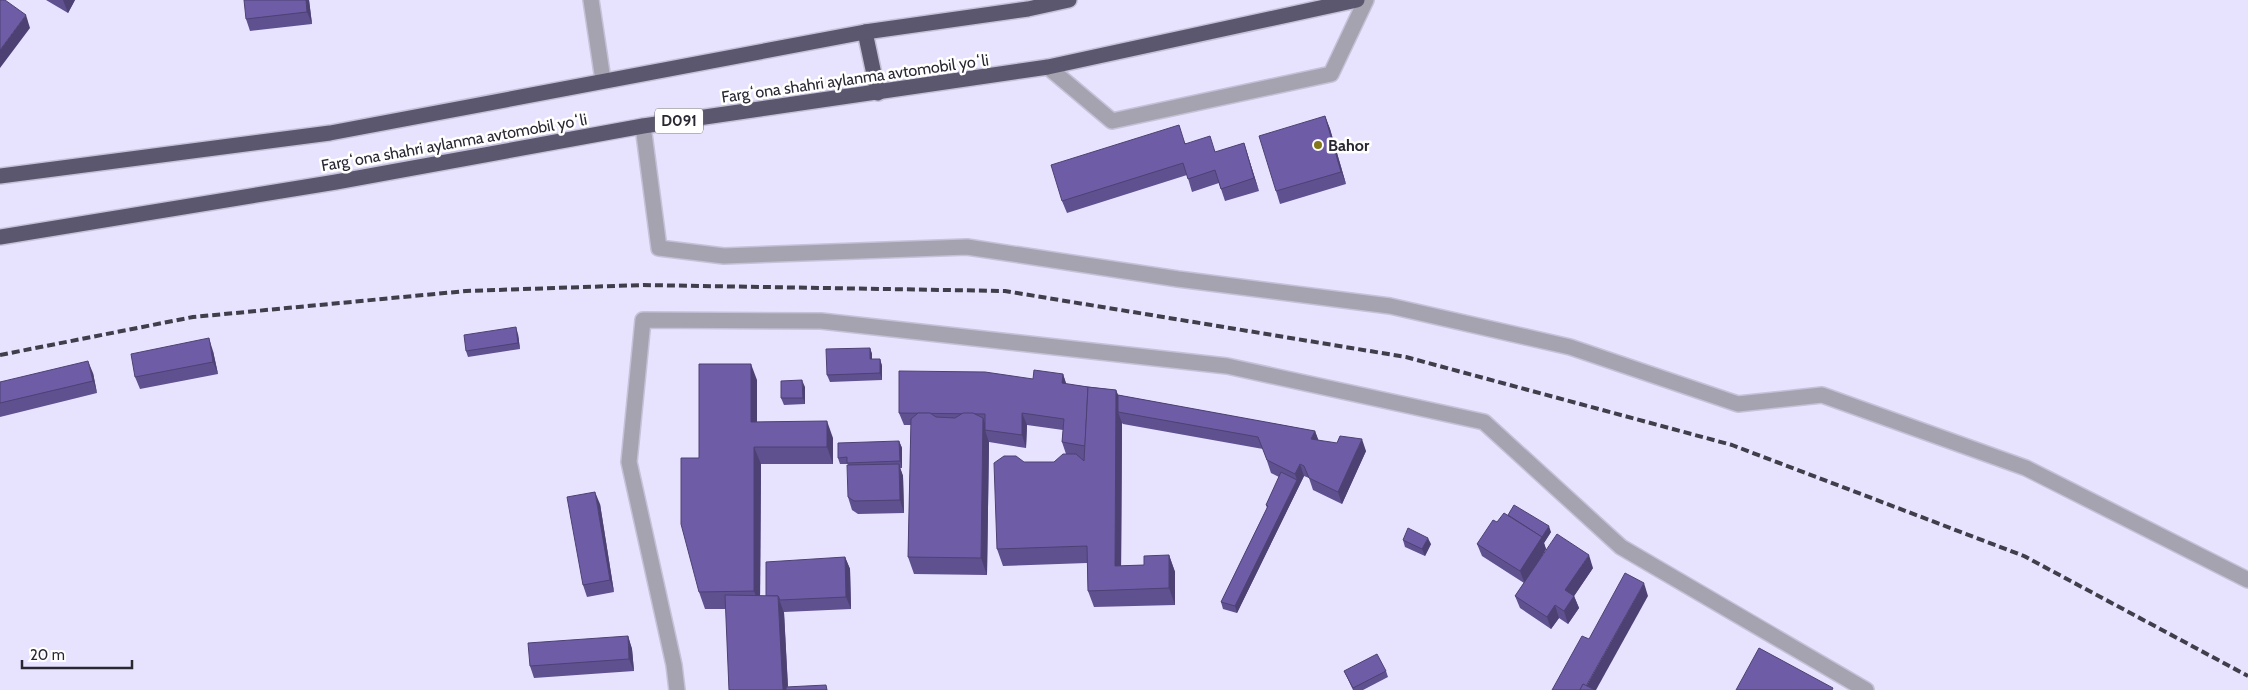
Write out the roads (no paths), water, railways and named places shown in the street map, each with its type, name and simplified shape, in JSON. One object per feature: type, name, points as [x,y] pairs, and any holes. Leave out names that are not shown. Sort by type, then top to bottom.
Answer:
[{"type":"highway","name":"Fargʻona shahri aylanma avtomobil yoʻli","points":[[0,176],[330,133],[865,32],[1028,9],[1069,0]]},
{"type":"highway","name":"Fargʻona shahri aylanma avtomobil yoʻli","points":[[0,237],[336,182],[643,126],[1048,67],[1357,0]]},
{"type":"highway","points":[[865,32],[878,93]]},
{"type":"street","points":[[592,0],[603,80]]},
{"type":"street","points":[[1048,67],[1112,121],[1331,74],[1366,0]]},
{"type":"street","points":[[643,126],[659,248],[724,256],[967,246],[1178,279],[1390,306],[1570,347],[1738,404],[1822,395],[2026,468],[2248,580]]},
{"type":"street","points":[[677,690],[674,665],[629,462],[643,320],[821,321],[1227,366],[1484,422],[1621,546],[1866,690]]},
{"type":"railway","points":[[0,355],[193,317],[466,291],[643,285],[1005,291],[1406,357],[1732,445],[2024,556],[2248,676]]},
{"type":"place","name":"Bahor","points":[[1318,145]]}]
